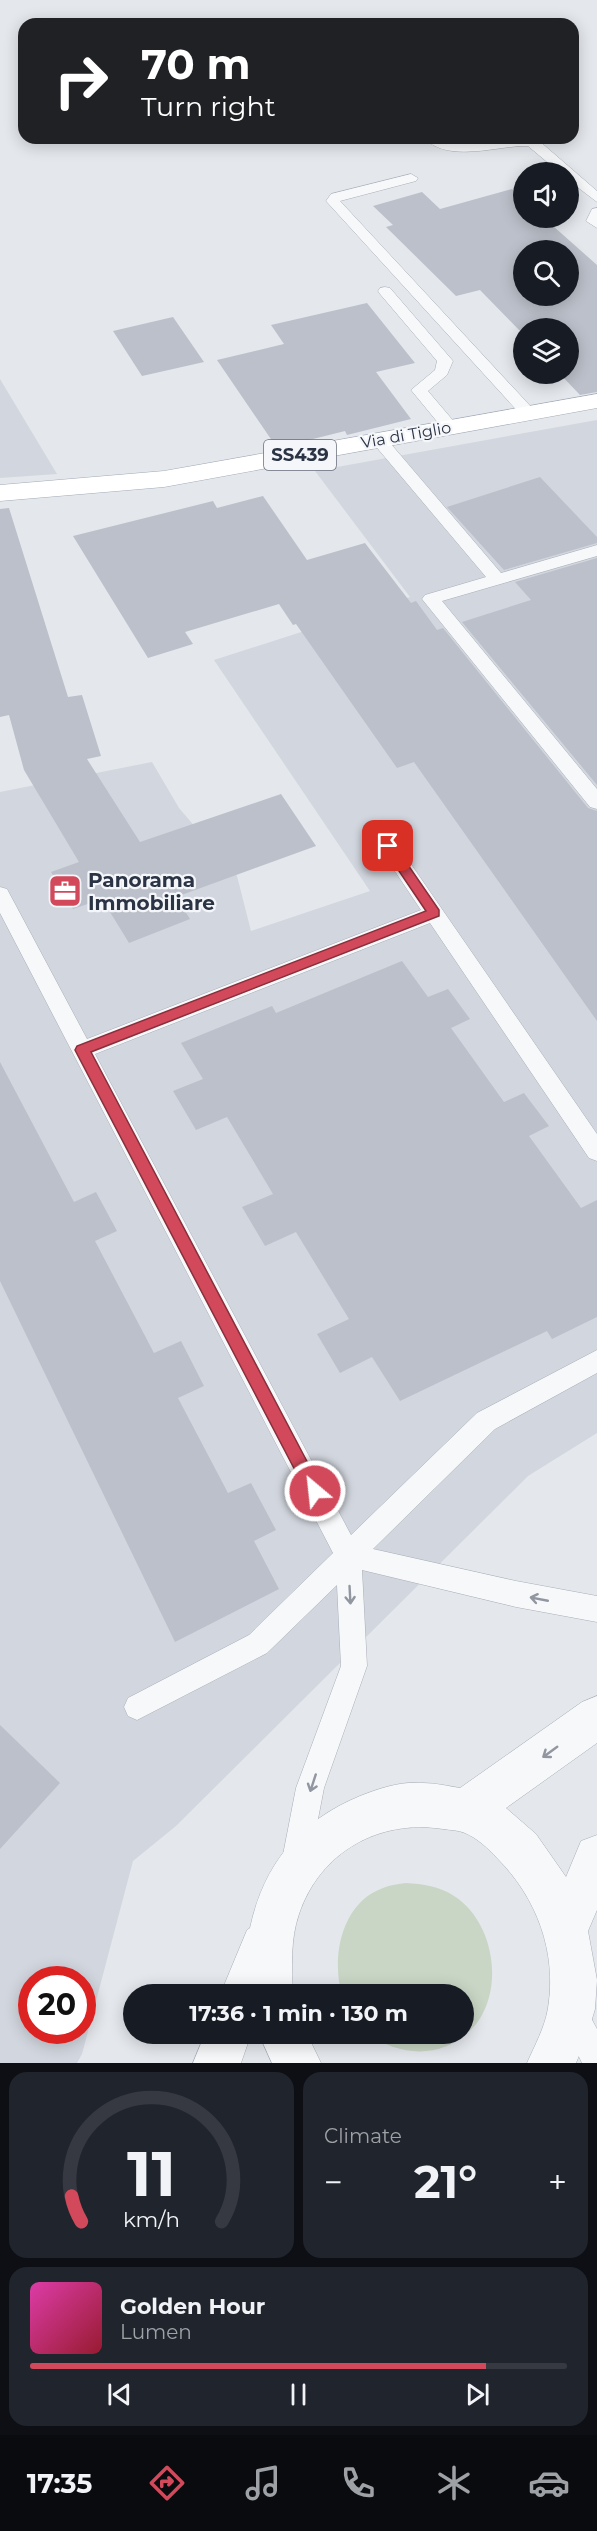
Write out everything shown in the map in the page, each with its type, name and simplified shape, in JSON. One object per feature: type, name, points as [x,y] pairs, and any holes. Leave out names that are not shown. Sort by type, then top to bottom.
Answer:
[{"type":"main road","name":"Via di Tiglio","points":[[0,493],[164,479],[597,401]]},
{"type":"street","points":[[465,1811],[597,1717]]},
{"type":"street","points":[[248,1984],[293,1873],[327,1836],[348,1822],[370,1812],[418,1805],[465,1811],[503,1834],[539,1871],[567,1927],[573,1971],[571,2008],[564,2037],[550,2063]]},
{"type":"street","points":[[567,1927],[597,1857]]},
{"type":"street","points":[[268,1984],[267,1976],[273,1922]]},
{"type":"street","points":[[217,2063],[224,2044]]},
{"type":"street","points":[[287,2044],[297,2063]]},
{"type":"lane","points":[[444,144],[465,148],[510,144]]},
{"type":"lane","points":[[534,144],[597,198]]},
{"type":"lane","points":[[411,178],[336,197],[333,201],[528,413]]},
{"type":"lane","points":[[597,212],[593,221],[597,224]]},
{"type":"lane","points":[[385,291],[445,362],[442,372],[419,390],[450,428]]},
{"type":"lane","points":[[379,440],[497,579]]},
{"type":"lane","points":[[597,550],[431,599],[597,802]]},
{"type":"lane","points":[[388,846],[597,1152]]},
{"type":"lane","points":[[0,894],[348,1554],[354,1666],[310,1788],[293,1873]]},
{"type":"lane","points":[[82,1050],[434,913]]},
{"type":"lane","points":[[137,1707],[258,1644],[486,1421],[597,1361]]},
{"type":"lane","points":[[348,1554],[516,1594],[597,1609]]},
{"type":"lane","points":[[571,2008],[597,2061]]},
{"type":"shaded area","points":[[0,379],[57,474],[0,478]]},
{"type":"shaded area","points":[[597,420],[597,1433],[528,1476],[176,1826],[133,1861],[96,2001],[96,1966],[18,1966],[18,2044],[85,2044],[77,2063],[0,2063],[0,792],[152,762],[179,808],[237,876],[251,931],[370,891],[214,660],[410,597],[315,471]]},
{"type":"green space","points":[[406,1883],[443,1890],[467,1907],[477,1920],[485,1936],[492,1970],[487,2005],[474,2026],[474,1984],[340,1984],[339,1949],[349,1919],[357,1906],[369,1895],[392,1885]]},
{"type":"green space","points":[[388,2044],[451,2044],[427,2051],[397,2048]]},
{"type":"building","points":[[512,189],[513,228],[555,228],[569,240],[513,240],[513,306],[579,306],[579,249],[597,265],[597,392],[580,395],[570,384],[579,384],[579,318],[513,318],[513,324],[480,290],[456,296],[386,227],[393,225],[373,206],[422,192],[440,209]]},
{"type":"building","points":[[367,303],[415,363],[376,372],[411,419],[347,435],[345,431],[277,448],[217,360],[284,344],[271,325]]},
{"type":"building","points":[[173,317],[204,362],[142,376],[113,331]]},
{"type":"building","points":[[540,477],[597,537],[597,543],[504,570],[447,507]]},
{"type":"building","points":[[263,496],[307,560],[365,543],[411,603],[416,601],[437,630],[443,628],[588,808],[597,811],[597,1021],[414,762],[397,768],[296,624],[293,625],[279,604],[185,632],[193,644],[148,658],[73,536],[213,501],[217,508]]},
{"type":"building","points":[[9,508],[68,697],[82,695],[101,756],[87,759],[140,842],[281,794],[316,846],[176,897],[190,919],[129,943],[102,899],[73,909],[51,872],[79,862],[24,770],[9,715],[0,717],[0,509]]},
{"type":"building","points":[[597,558],[597,785],[462,622],[531,600],[515,582]]},
{"type":"building","points":[[402,961],[428,997],[448,989],[470,1019],[451,1028],[504,1102],[524,1093],[549,1126],[529,1136],[581,1208],[597,1200],[597,1317],[552,1339],[547,1331],[400,1401],[372,1357],[340,1373],[317,1334],[349,1319],[296,1232],[265,1246],[242,1207],[273,1194],[227,1117],[196,1130],[173,1091],[203,1079],[181,1043],[272,1006],[276,1013]]},
{"type":"building","points":[[0,1062],[74,1202],[96,1192],[117,1231],[95,1241],[154,1353],[181,1341],[204,1386],[178,1398],[228,1493],[251,1483],[276,1530],[254,1541],[279,1589],[175,1642],[0,1281]]},
{"type":"building","points":[[0,1725],[60,1783],[0,1849]]},
{"type":"place","name":"Panorama Immobiliare","points":[[65,891]]},
{"type":"route","points":[[315,1491],[82,1050],[434,913],[388,846]]}]
